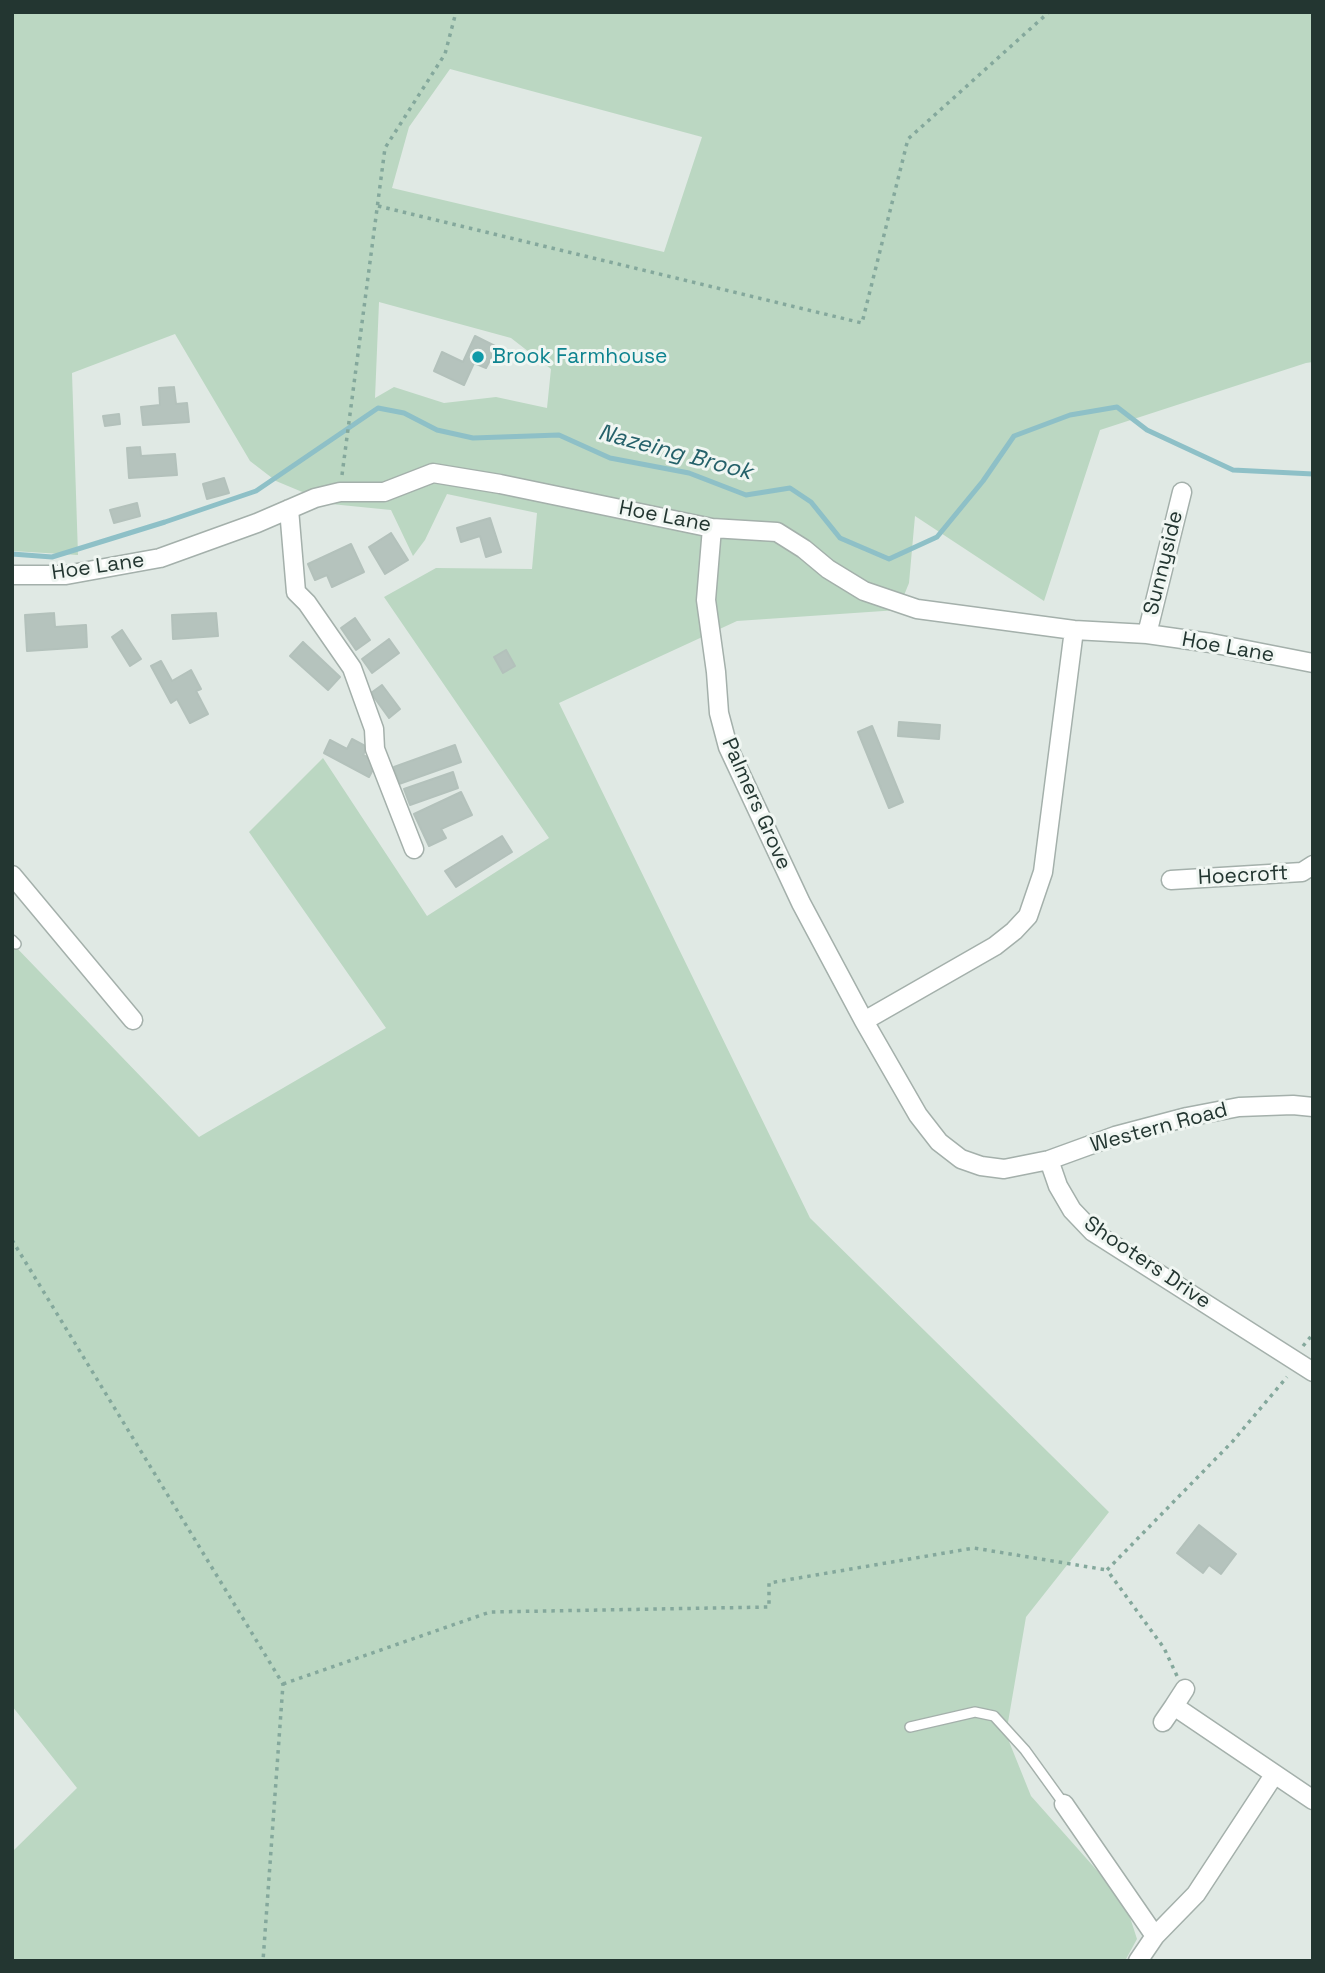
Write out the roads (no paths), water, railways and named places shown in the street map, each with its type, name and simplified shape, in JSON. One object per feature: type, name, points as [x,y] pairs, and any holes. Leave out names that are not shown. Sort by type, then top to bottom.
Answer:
[{"type":"street","name":"Hoe Lane","points":[[12,575],[66,575],[160,558],[257,523],[315,498],[340,492],[384,492],[433,473],[500,484],[712,528],[777,532],[864,592],[917,609],[1074,630],[1147,634],[1211,643],[1313,663]]},
{"type":"street","name":"Sunnyside","points":[[1147,634],[1182,492]]},
{"type":"street","points":[[289,509],[296,592],[307,603],[352,668],[374,729],[375,749],[414,849]]},
{"type":"street","name":"Palmers Grove","points":[[712,528],[706,600],[719,713],[727,747],[801,903],[885,1058],[918,1115],[939,1142],[961,1158],[981,1166],[1004,1169],[1049,1160]]},
{"type":"street","points":[[864,1021],[995,946],[1028,916],[1043,872],[1074,630]]},
{"type":"street","name":"Hoecroft","points":[[1171,880],[1302,873],[1313,865]]},
{"type":"street","points":[[12,876],[133,1020]]},
{"type":"street","name":"Western Road","points":[[1049,1160],[1115,1136],[1187,1117],[1239,1107],[1313,1107]]},
{"type":"street","name":"Shooters Drive","points":[[1049,1160],[1058,1186],[1072,1210],[1093,1232],[1305,1366]]},
{"type":"street","points":[[1163,1722],[1185,1689]]},
{"type":"street","points":[[1174,1706],[1313,1800]]},
{"type":"street","points":[[1138,1961],[1155,1936],[1196,1894],[1274,1775]]},
{"type":"street","points":[[1064,1804],[1155,1936]]},
{"type":"lane","points":[[910,1727],[975,1712],[994,1716],[1025,1750],[1064,1804]]},
{"type":"waterway","name":"Nazeing Brook","points":[[12,554],[52,557],[256,491],[378,408],[404,413],[437,430],[473,438],[559,435],[610,458],[689,473],[746,495],[790,488],[811,502],[840,538],[889,559],[937,537],[983,481],[1014,436],[1070,415],[1117,407],[1147,430],[1233,470],[1313,474]]},
{"type":"place","name":"Brook Farmhouse","points":[[478,357]]}]
